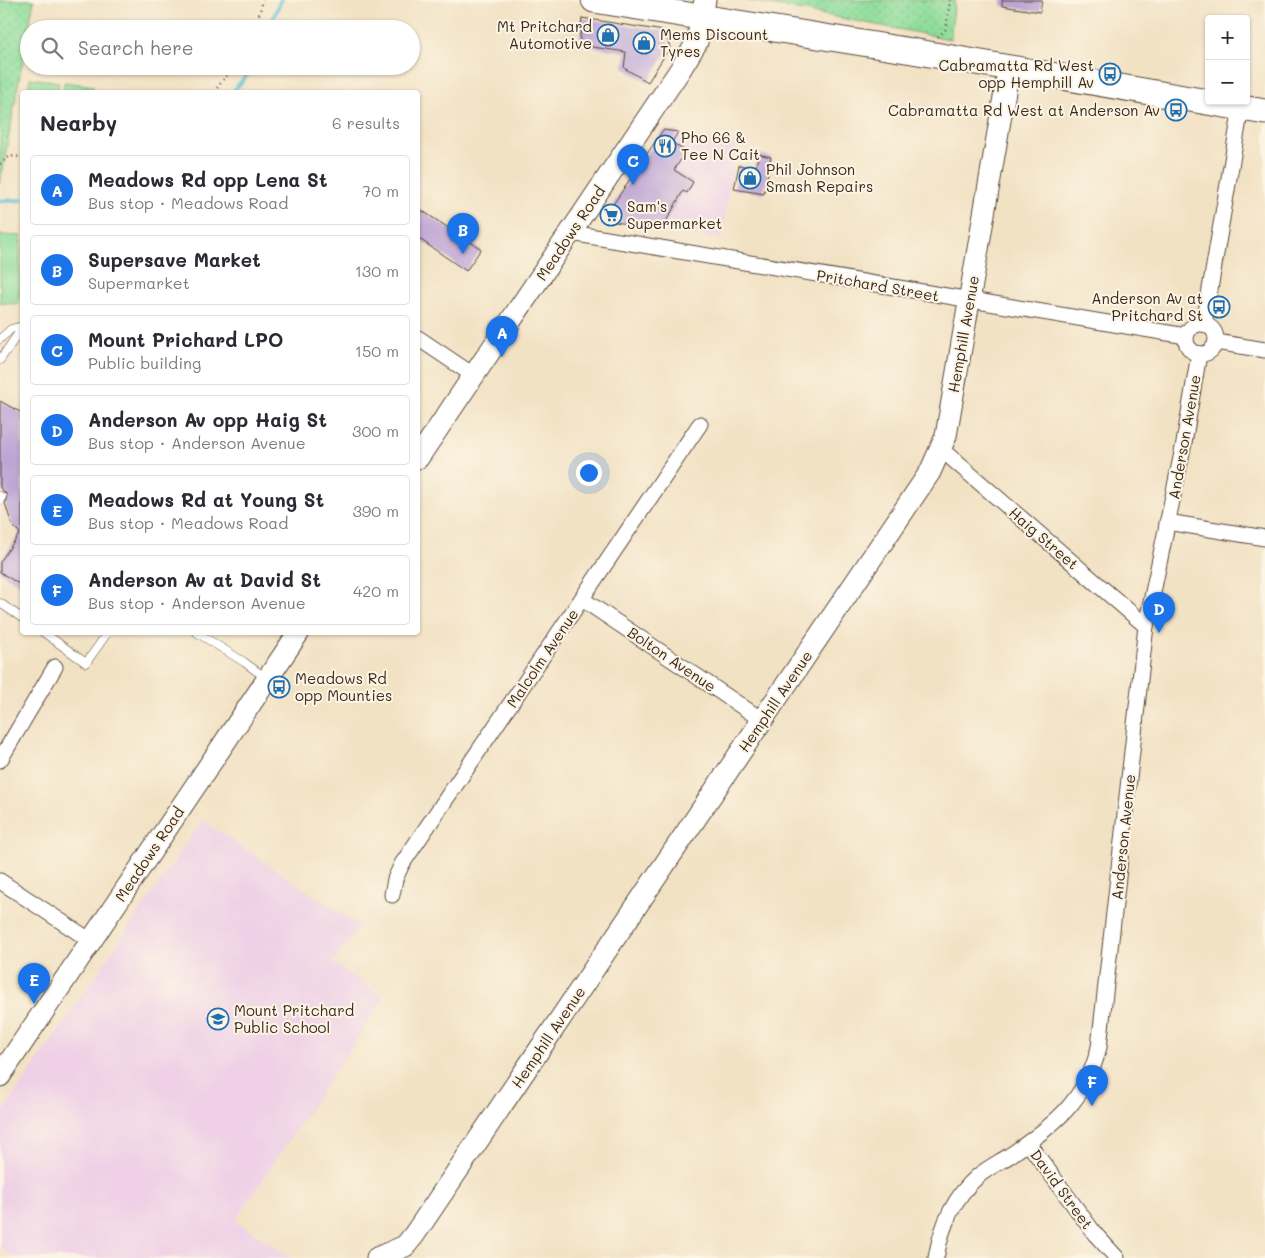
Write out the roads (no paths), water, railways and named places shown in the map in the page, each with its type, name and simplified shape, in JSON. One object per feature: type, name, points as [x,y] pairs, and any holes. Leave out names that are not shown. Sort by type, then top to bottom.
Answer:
[{"type":"main road","points":[[594,0],[704,9],[1009,68],[1265,112]]},
{"type":"street","name":"Meadows Road","points":[[420,455],[691,54],[697,42],[704,9]]},
{"type":"street","name":"Hemphill Avenue","points":[[376,1258],[405,1246],[414,1235],[930,472],[942,450],[946,436],[1009,68]]},
{"type":"street","points":[[1204,324],[1241,108]]},
{"type":"street","name":"Pritchard Street","points":[[570,233],[1186,336]]},
{"type":"street","points":[[1204,324],[1214,330],[1216,342],[1208,353],[1199,354],[1189,348],[1186,336],[1194,326],[1204,324]]},
{"type":"street","points":[[420,339],[473,375]]},
{"type":"street","points":[[1216,342],[1265,350]]},
{"type":"street","name":"Anderson Avenue","points":[[936,1258],[943,1226],[963,1192],[977,1177],[1028,1143],[1060,1118],[1086,1086],[1098,1054],[1146,626],[1168,522],[1199,354]]},
{"type":"street","name":"Malcolm Avenue","points":[[392,896],[402,864],[700,424]]},
{"type":"street","name":"Haig Street","points":[[942,450],[1146,626]]},
{"type":"street","points":[[1168,522],[1265,538]]},
{"type":"street","name":"Bolton Avenue","points":[[582,599],[762,720]]},
{"type":"street","name":"Meadows Road","points":[[0,1076],[297,635]]},
{"type":"street","points":[[0,760],[55,667]]},
{"type":"street","points":[[0,881],[91,941]]},
{"type":"street","name":"David Street","points":[[1028,1143],[1095,1234],[1117,1258]]},
{"type":"lane","points":[[0,332],[20,328]]},
{"type":"lane","points":[[0,338],[10,330]]},
{"type":"lane","points":[[0,360],[20,330]]},
{"type":"lane","points":[[0,496],[2,497],[0,500]]},
{"type":"lane","points":[[0,603],[20,617]]},
{"type":"lane","points":[[47,635],[86,663],[106,635]]},
{"type":"lane","points":[[201,635],[244,662],[267,680]]},
{"type":"waterway","points":[[273,20],[281,0]]},
{"type":"waterway","points":[[235,90],[247,75]]},
{"type":"waterway","points":[[0,201],[20,200]]},
{"type":"place","name":"Mt Pritchard Automotive","points":[[608,35]]},
{"type":"place","name":"Mems Discount Tyres","points":[[644,43]]},
{"type":"place","name":"Cabramatta Rd West opp Hemphill Av","points":[[1110,74]]},
{"type":"place","name":"Cabramatta Rd West at Anderson Av","points":[[1176,110]]},
{"type":"place","name":"Pho 66 & Tee N Cait","points":[[665,146]]},
{"type":"place","name":"Phil Johnson Smash Repairs","points":[[750,178]]},
{"type":"place","name":"Mount Prichard LPO","points":[[633,185]]},
{"type":"place","name":"Sam's Supermarket","points":[[611,215]]},
{"type":"place","name":"Supersave Market","points":[[463,254]]},
{"type":"place","name":"Anderson Av at Pritchard St","points":[[1219,307]]},
{"type":"place","name":"Meadows Rd opp Lena St","points":[[502,357]]},
{"type":"place","name":"Anderson Av opp Haig St","points":[[1159,633]]},
{"type":"place","name":"Meadows Rd opp Mounties","points":[[279,687]]},
{"type":"place","name":"Meadows Rd at Young St","points":[[34,1004]]},
{"type":"place","name":"Mount Pritchard Public School","points":[[218,1019]]},
{"type":"place","name":"Anderson Av at David St","points":[[1092,1106]]}]
